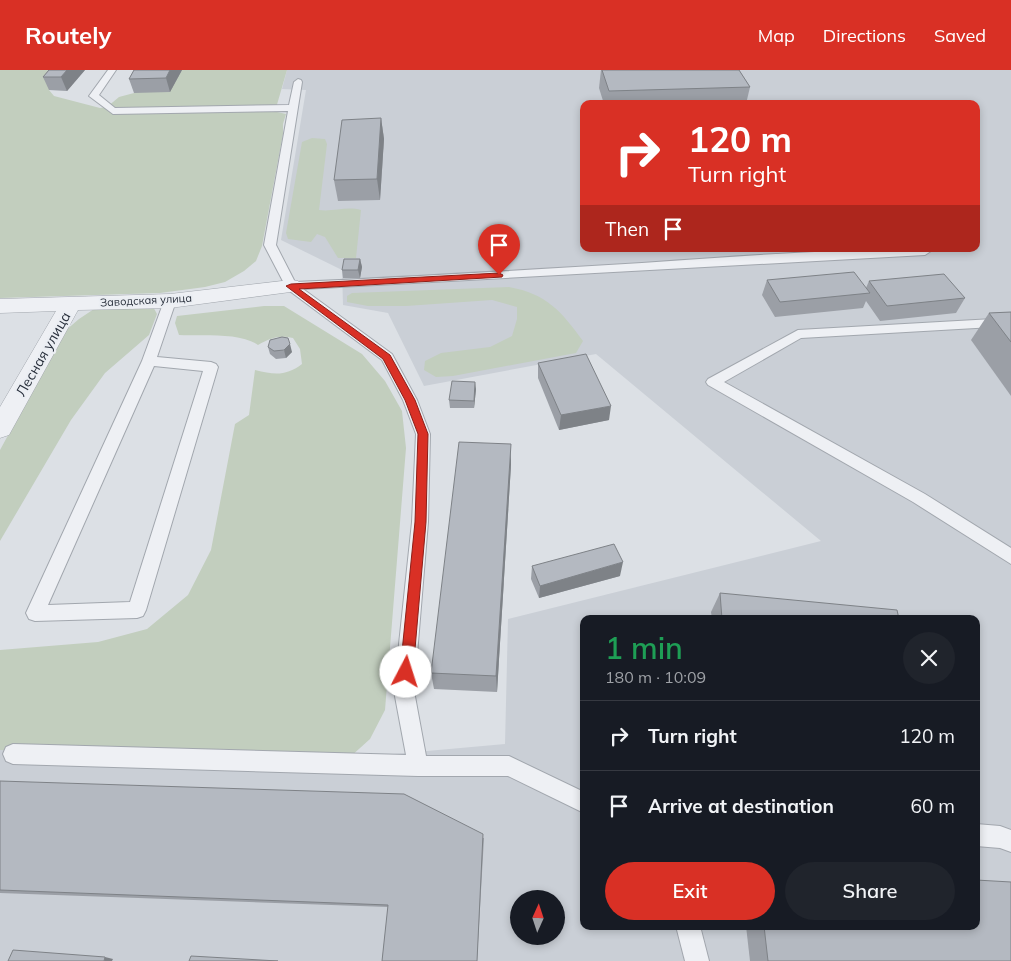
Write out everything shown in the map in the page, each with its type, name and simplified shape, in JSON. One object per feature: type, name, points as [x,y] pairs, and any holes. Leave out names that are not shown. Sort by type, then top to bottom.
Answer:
[{"type":"street","name":"Заводская улица","points":[[0,306],[170,300],[291,286]]},
{"type":"street","name":"Лесная улица","points":[[0,429],[71,304]]},
{"type":"lane","points":[[112,70],[94,96],[113,111],[293,108]]},
{"type":"lane","points":[[298,82],[270,246],[291,286],[387,357],[410,400],[423,434],[420,522],[404,691],[418,766]]},
{"type":"lane","points":[[291,286],[904,252]]},
{"type":"lane","points":[[149,361],[211,367],[137,610],[35,613],[149,361],[170,300]]},
{"type":"lane","points":[[1011,322],[798,334],[713,382],[919,498],[1011,557]]},
{"type":"lane","points":[[12,754],[418,766],[509,766],[580,801]]},
{"type":"lane","points":[[980,835],[1000,837],[1011,841]]},
{"type":"lane","points":[[689,930],[698,961]]},
{"type":"shaded area","points":[[287,70],[1011,70],[1011,961],[0,961],[0,750],[218,760],[349,758],[505,744],[508,619],[821,541],[596,354],[424,386],[388,313],[343,305],[342,270],[281,240],[306,90],[282,89]]},
{"type":"green space","points":[[0,70],[68,70],[49,90],[54,96],[100,108],[107,107],[119,97],[134,93],[182,70],[287,70],[276,108],[277,112],[286,114],[283,134],[262,246],[256,261],[244,271],[225,282],[205,287],[160,293],[0,298]]},
{"type":"green space","points":[[312,138],[325,139],[327,144],[319,210],[361,210],[356,258],[338,258],[325,237],[317,234],[311,242],[288,239],[286,233],[302,142]]},
{"type":"green space","points":[[509,287],[534,294],[552,305],[568,321],[583,341],[576,353],[453,376],[436,377],[424,370],[425,361],[441,353],[490,347],[512,336],[517,319],[517,307],[492,300],[406,306],[368,306],[347,302],[347,296],[352,293]]},
{"type":"green space","points":[[151,303],[157,314],[149,335],[105,373],[71,420],[0,541],[0,450],[65,331],[94,309]]},
{"type":"green space","points":[[264,306],[284,306],[362,354],[385,381],[402,411],[406,448],[385,710],[370,739],[349,758],[218,760],[0,750],[0,650],[98,642],[147,629],[188,595],[211,550],[235,424],[249,415],[255,370],[280,373],[291,371],[302,364],[300,349],[293,338],[275,338],[258,345],[242,338],[231,336],[179,335],[175,323],[177,316]]},
{"type":"building","points":[[49,70],[67,70],[61,77],[43,77]]},
{"type":"building","points":[[134,70],[170,70],[166,78],[129,79]]},
{"type":"building","points":[[602,70],[739,70],[750,87],[609,91]]},
{"type":"building","points":[[381,118],[377,179],[334,180],[342,120]]},
{"type":"building","points":[[344,259],[360,259],[358,270],[342,270]]},
{"type":"building","points":[[854,272],[870,293],[780,302],[767,280]]},
{"type":"building","points":[[944,274],[965,298],[887,306],[869,281]]},
{"type":"building","points":[[1011,312],[1011,342],[989,313]]},
{"type":"building","points":[[282,337],[288,338],[290,344],[284,350],[274,351],[268,347],[270,340]]},
{"type":"building","points":[[586,354],[611,406],[561,415],[538,363]]},
{"type":"building","points":[[452,381],[475,382],[474,401],[449,400]]},
{"type":"building","points":[[459,442],[511,444],[496,676],[431,673]]},
{"type":"building","points":[[614,544],[623,562],[540,586],[532,566]]},
{"type":"building","points":[[720,593],[897,610],[898,615],[722,615]]},
{"type":"building","points":[[0,781],[404,794],[483,834],[477,961],[382,961],[388,905],[0,890]]},
{"type":"building","points":[[980,880],[1011,882],[1011,961],[768,961],[764,930],[980,930]]},
{"type":"building","points":[[13,950],[105,957],[104,961],[8,961]]},
{"type":"building","points":[[191,956],[278,961],[189,961]]},
{"type":"route","points":[[406,672],[420,522],[423,434],[410,400],[387,357],[291,286],[342,285],[499,275]]}]
